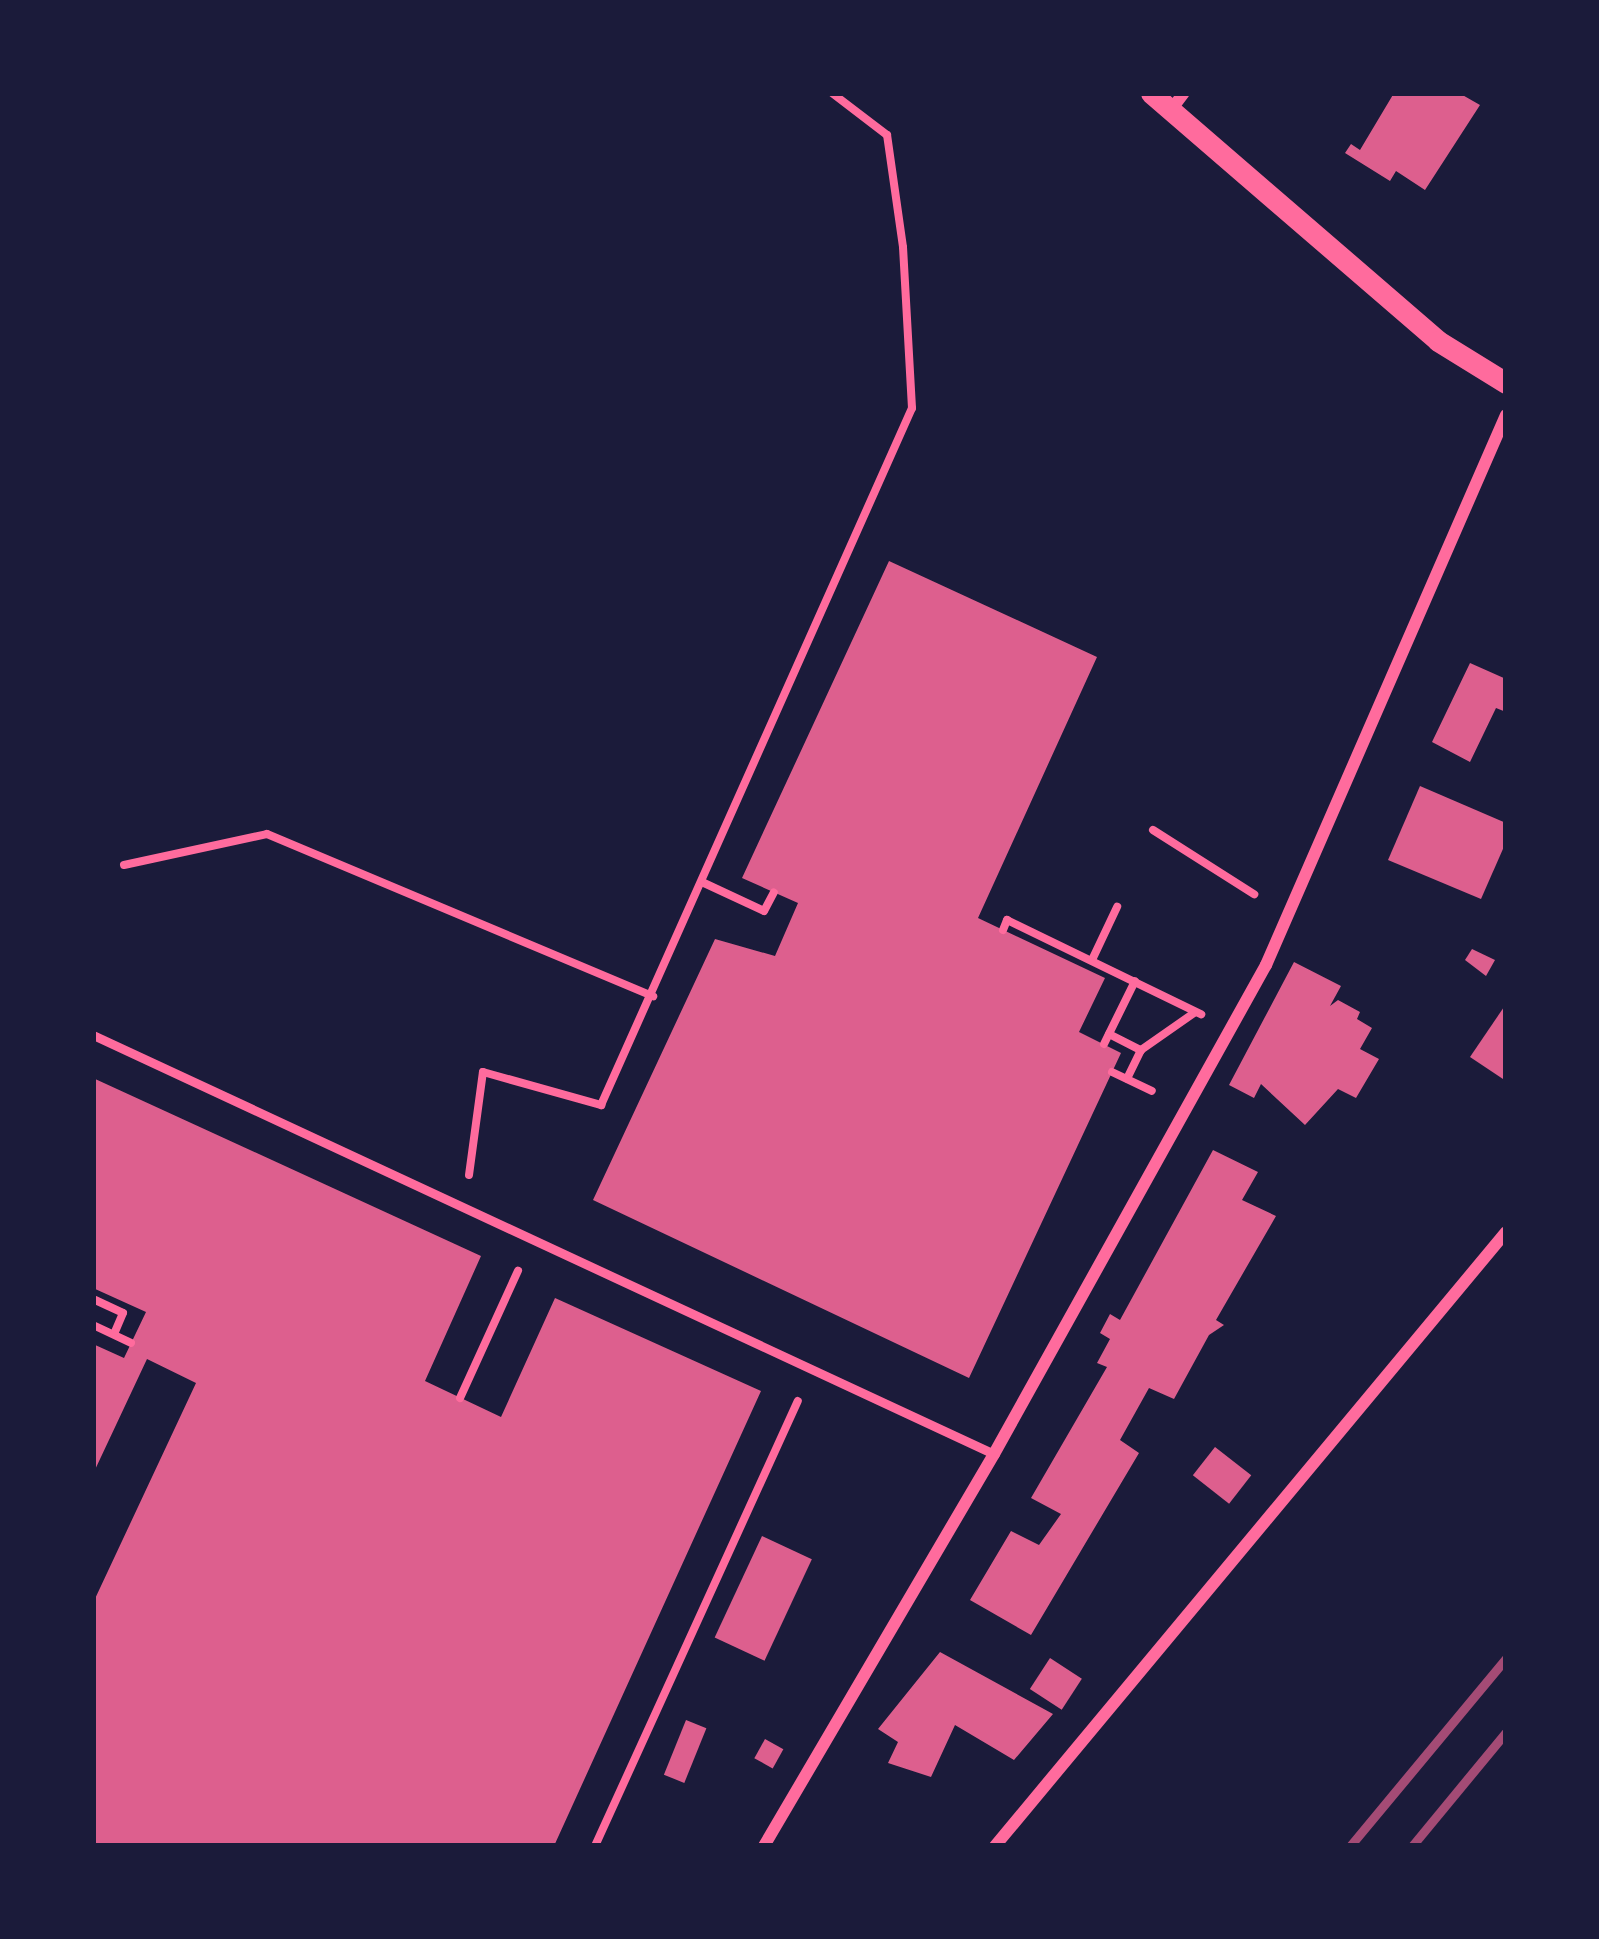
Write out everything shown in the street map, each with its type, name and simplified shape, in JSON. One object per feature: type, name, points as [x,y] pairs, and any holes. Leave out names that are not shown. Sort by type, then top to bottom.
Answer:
[{"type":"street","points":[[1150,93],[1178,101],[1438,341],[1506,383]]},
{"type":"street","points":[[764,1846],[994,1454],[1308,882],[1506,415]]},
{"type":"street","points":[[995,1846],[1506,1232]]},
{"type":"lane","points":[[93,1035],[464,1212],[813,1367],[994,1454]]},
{"type":"path","points":[[464,1212],[483,1072],[601,1105],[704,883],[911,409],[903,247],[886,135],[832,93]]},
{"type":"path","points":[[1153,830],[1254,893]]},
{"type":"path","points":[[124,865],[267,834],[653,996]]},
{"type":"path","points":[[704,883],[764,911],[774,892]]},
{"type":"path","points":[[1092,960],[1117,907]]},
{"type":"path","points":[[1003,930],[1007,920],[1230,1030]]},
{"type":"path","points":[[1104,1044],[1135,982]]},
{"type":"path","points":[[1127,1079],[1141,1050],[1196,1012]]},
{"type":"path","points":[[1109,1034],[1141,1050]]},
{"type":"path","points":[[1112,1072],[1152,1091]]},
{"type":"path","points":[[460,1397],[531,1242]]},
{"type":"path","points":[[93,1299],[124,1313],[114,1334]]},
{"type":"path","points":[[93,1325],[131,1343]]},
{"type":"path","points":[[595,1846],[813,1367]]},
{"type":"building","points":[[1394,93],[1459,93],[1480,105],[1425,190],[1396,171],[1390,181],[1345,153],[1351,144],[1360,150]]},
{"type":"building","points":[[889,561],[1097,657],[978,918],[1105,978],[1079,1032],[1121,1053],[969,1378],[593,1200],[715,939],[775,956],[798,903],[742,878]]},
{"type":"building","points":[[1470,663],[1506,679],[1506,712],[1496,708],[1470,762],[1432,742]]},
{"type":"building","points":[[1420,786],[1506,823],[1506,842],[1481,899],[1388,860]]},
{"type":"building","points":[[1472,949],[1495,960],[1486,976],[1465,960]]},
{"type":"building","points":[[1294,962],[1341,986],[1330,1006],[1338,1000],[1360,1012],[1357,1019],[1372,1028],[1360,1049],[1379,1059],[1356,1098],[1338,1089],[1305,1125],[1261,1084],[1254,1098],[1229,1085]]},
{"type":"building","points":[[1506,1004],[1506,1081],[1470,1057]]},
{"type":"building","points":[[93,1078],[481,1256],[425,1381],[501,1417],[555,1298],[761,1391],[554,1846],[93,1846],[93,1603],[196,1383],[147,1359],[93,1474],[93,1344],[124,1358],[146,1312],[93,1288]]},
{"type":"building","points":[[1213,1150],[1258,1172],[1242,1200],[1276,1216],[1216,1320],[1224,1325],[1209,1335],[1174,1399],[1149,1388],[1120,1440],[1139,1453],[1031,1635],[970,1600],[1011,1531],[1039,1545],[1061,1514],[1031,1498],[1107,1367],[1097,1363],[1110,1339],[1100,1333],[1110,1314],[1120,1320]]},
{"type":"building","points":[[1215,1447],[1251,1475],[1229,1504],[1193,1475]]},
{"type":"building","points":[[762,1536],[812,1559],[765,1661],[715,1638]]},
{"type":"building","points":[[940,1652],[1053,1714],[1014,1760],[955,1725],[931,1777],[888,1763],[898,1742],[878,1729]]},
{"type":"building","points":[[1050,1658],[1082,1679],[1062,1710],[1030,1689]]},
{"type":"building","points":[[686,1720],[706,1728],[684,1783],[664,1775]]},
{"type":"building","points":[[765,1739],[783,1749],[773,1768],[754,1758]]},
{"type":"railway","points":[[1350,1846],[1506,1658]]},
{"type":"railway","points":[[1412,1846],[1506,1732]]}]
